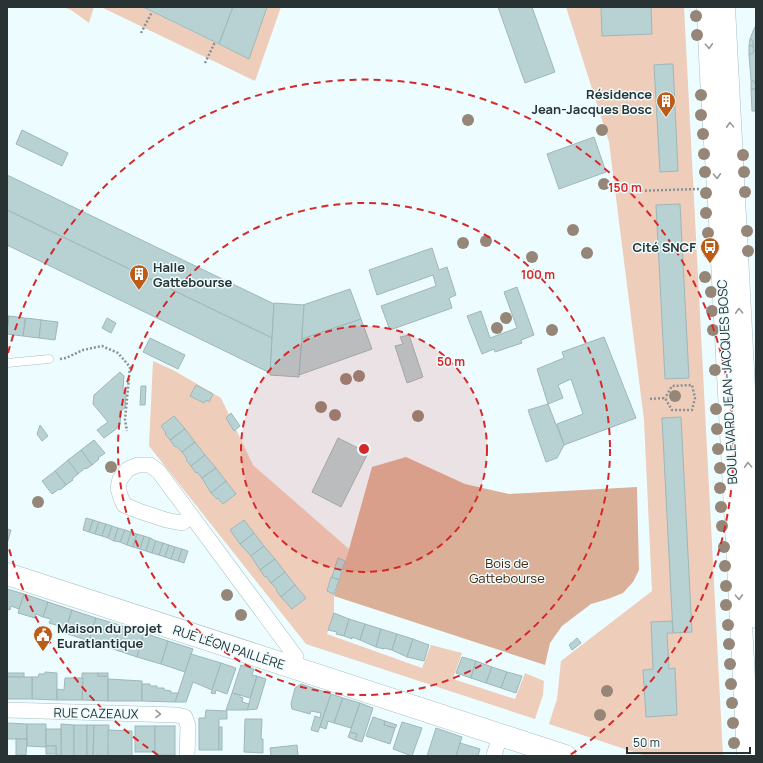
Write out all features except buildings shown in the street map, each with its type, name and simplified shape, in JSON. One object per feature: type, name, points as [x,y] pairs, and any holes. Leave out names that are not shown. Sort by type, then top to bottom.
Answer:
[{"type":"main road","name":"BOULEVARD JEAN-JACQUES BOSC","points":[[708,7],[736,558],[748,756]]},
{"type":"main road","name":"BOULEVARD JEAN-JACQUES BOSC","points":[[724,7],[734,220],[754,532],[756,618]]},
{"type":"main road","name":"RUE LÉON PAILLÈRE","points":[[7,574],[565,756]]},
{"type":"street","name":"RUE LÉON PAILLÈRE","points":[[191,516],[182,522],[166,520],[124,505],[120,498],[118,488],[120,479],[128,469],[138,465],[150,465],[159,472],[296,657],[292,668]]},
{"type":"street","points":[[732,470],[742,520],[746,527],[754,532],[747,537],[736,558]]},
{"type":"street","name":"RUE CAZEAUX","points":[[7,710],[177,715],[185,717],[188,726],[187,756]]},
{"type":"street","points":[[494,756],[500,735]]},
{"type":"lane","points":[[7,363],[49,359]]},
{"type":"path","points":[[141,33],[152,12]]},
{"type":"path","points":[[205,63],[215,42]]},
{"type":"path","points":[[633,191],[699,189]]},
{"type":"path","points":[[49,359],[66,358],[83,350],[102,346],[118,352],[130,367],[125,420],[127,431]]},
{"type":"path","points":[[692,385],[696,398],[692,410],[672,410],[665,398],[672,386],[692,385]]},
{"type":"path","points":[[650,399],[665,398]]},
{"type":"shaded area","points":[[64,7],[94,7],[89,23],[71,10]]},
{"type":"shaded area","points":[[101,7],[142,7],[249,59],[267,7],[281,7],[255,81]]},
{"type":"shaded area","points":[[566,7],[684,7],[723,756],[646,756],[549,724],[557,699],[561,661],[652,591],[644,420],[609,142]]},
{"type":"shaded area","points":[[153,361],[173,370],[221,398],[253,465],[349,549],[334,596],[334,613],[327,634],[422,668],[431,645],[462,653],[453,679],[515,699],[525,673],[544,681],[543,695],[535,719],[306,644],[149,446]]},
{"type":"green space","name":"Bois de Gattebourse","points":[[406,457],[465,484],[509,494],[637,487],[639,570],[633,582],[623,593],[591,604],[562,626],[550,643],[545,665],[334,596],[372,467]]},
{"type":"place","name":"Résidence Jean-Jacques Bosc","points":[[666,118]]},
{"type":"place","name":"Cité SNCF","points":[[710,264]]},
{"type":"place","name":"Halle Gattebourse","points":[[139,291]]},
{"type":"place","name":"Maison du projet Euratlantique","points":[[43,652]]}]
